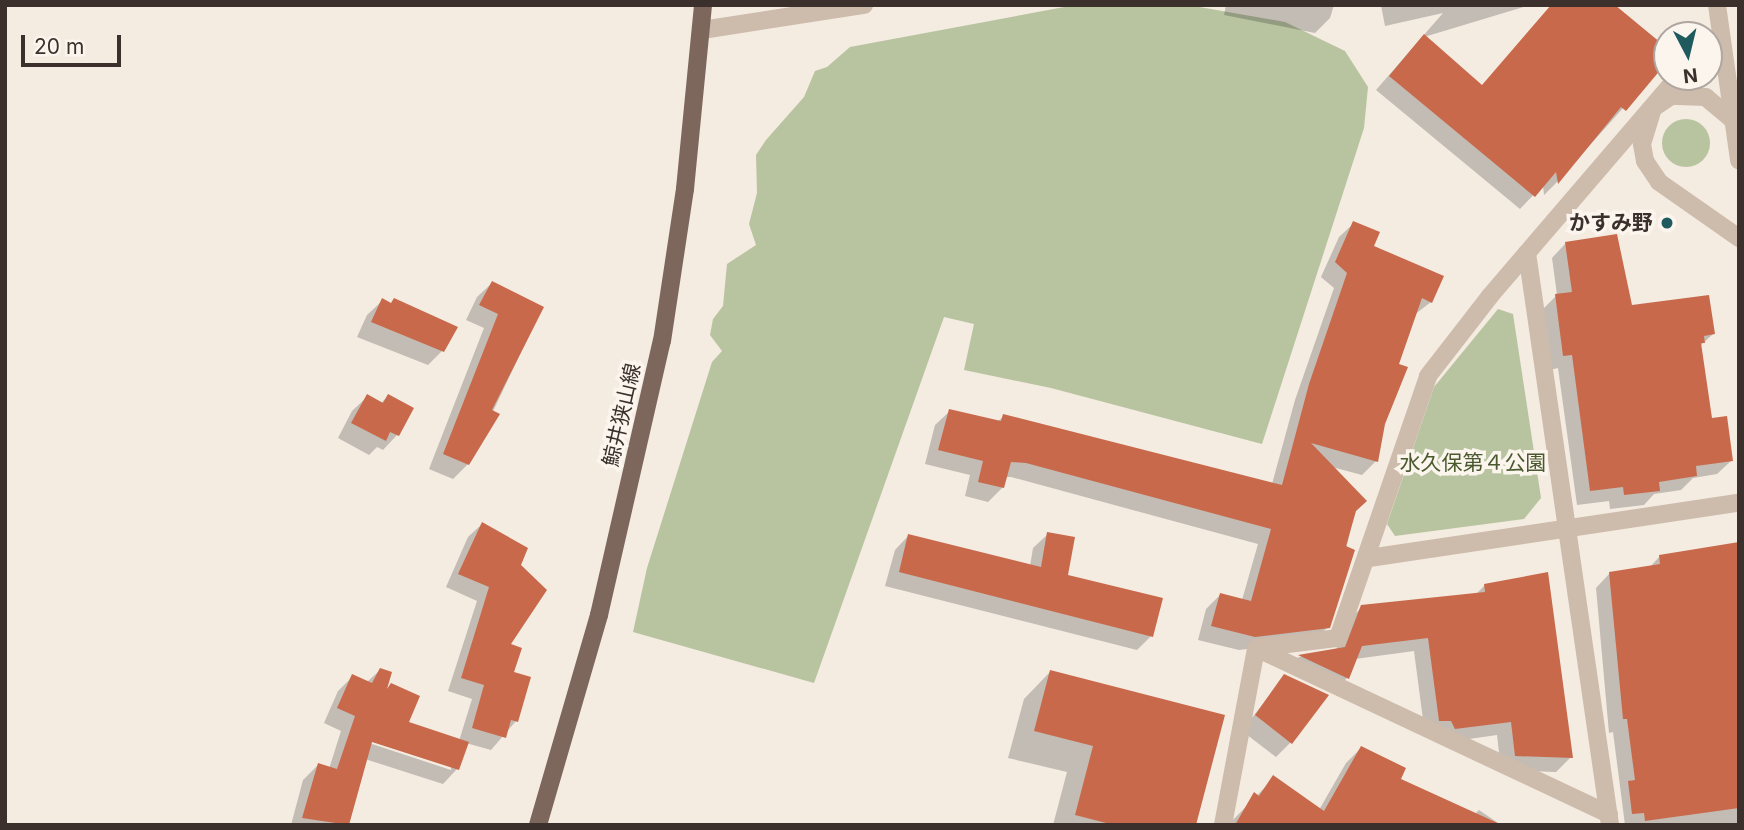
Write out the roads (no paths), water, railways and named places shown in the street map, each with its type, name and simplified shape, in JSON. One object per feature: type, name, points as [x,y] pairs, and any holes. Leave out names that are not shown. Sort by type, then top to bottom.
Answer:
[{"type":"main road","name":"鯨井狭山線","points":[[538,825],[599,615],[662,341],[685,189],[703,5]]},
{"type":"street","points":[[702,30],[864,5]]},
{"type":"street","points":[[1723,74],[1734,120],[1739,160]]},
{"type":"street","points":[[1256,648],[1338,638],[1369,558],[1401,447],[1428,376],[1527,253],[1667,91]]},
{"type":"street","points":[[1659,182],[1645,161],[1642,144],[1653,108],[1671,96],[1689,93],[1721,106],[1734,120]]},
{"type":"street","points":[[1616,151],[1739,238]]},
{"type":"street","points":[[1527,253],[1609,819]]},
{"type":"street","points":[[1369,558],[1739,503]]},
{"type":"street","points":[[1256,648],[1609,819]]},
{"type":"street","points":[[1223,825],[1256,648]]},
{"type":"place","name":"かすみ野","points":[[1667,223]]},
{"type":"park label","name":"水久保第４公園","points":[[1473,463]]}]
